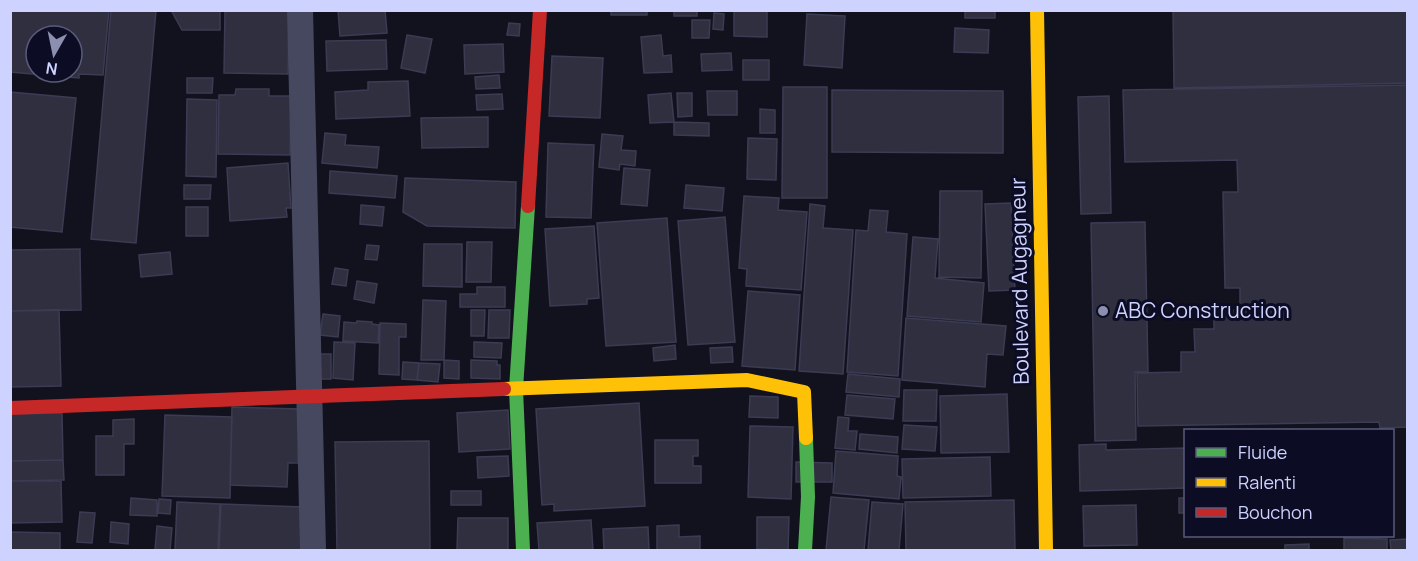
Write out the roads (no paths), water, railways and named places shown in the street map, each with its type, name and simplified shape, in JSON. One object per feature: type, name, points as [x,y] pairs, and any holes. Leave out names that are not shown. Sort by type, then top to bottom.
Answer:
[{"type":"street","points":[[300,10],[313,550]]},
{"type":"street","points":[[523,550],[516,389],[540,10]]},
{"type":"street","name":"Boulevard Augagneur","points":[[1037,10],[1046,550]]},
{"type":"street","points":[[10,408],[747,380],[804,392],[808,497],[805,550]]},
{"type":"place","name":"ABC Construction","points":[[1103,311]]}]
